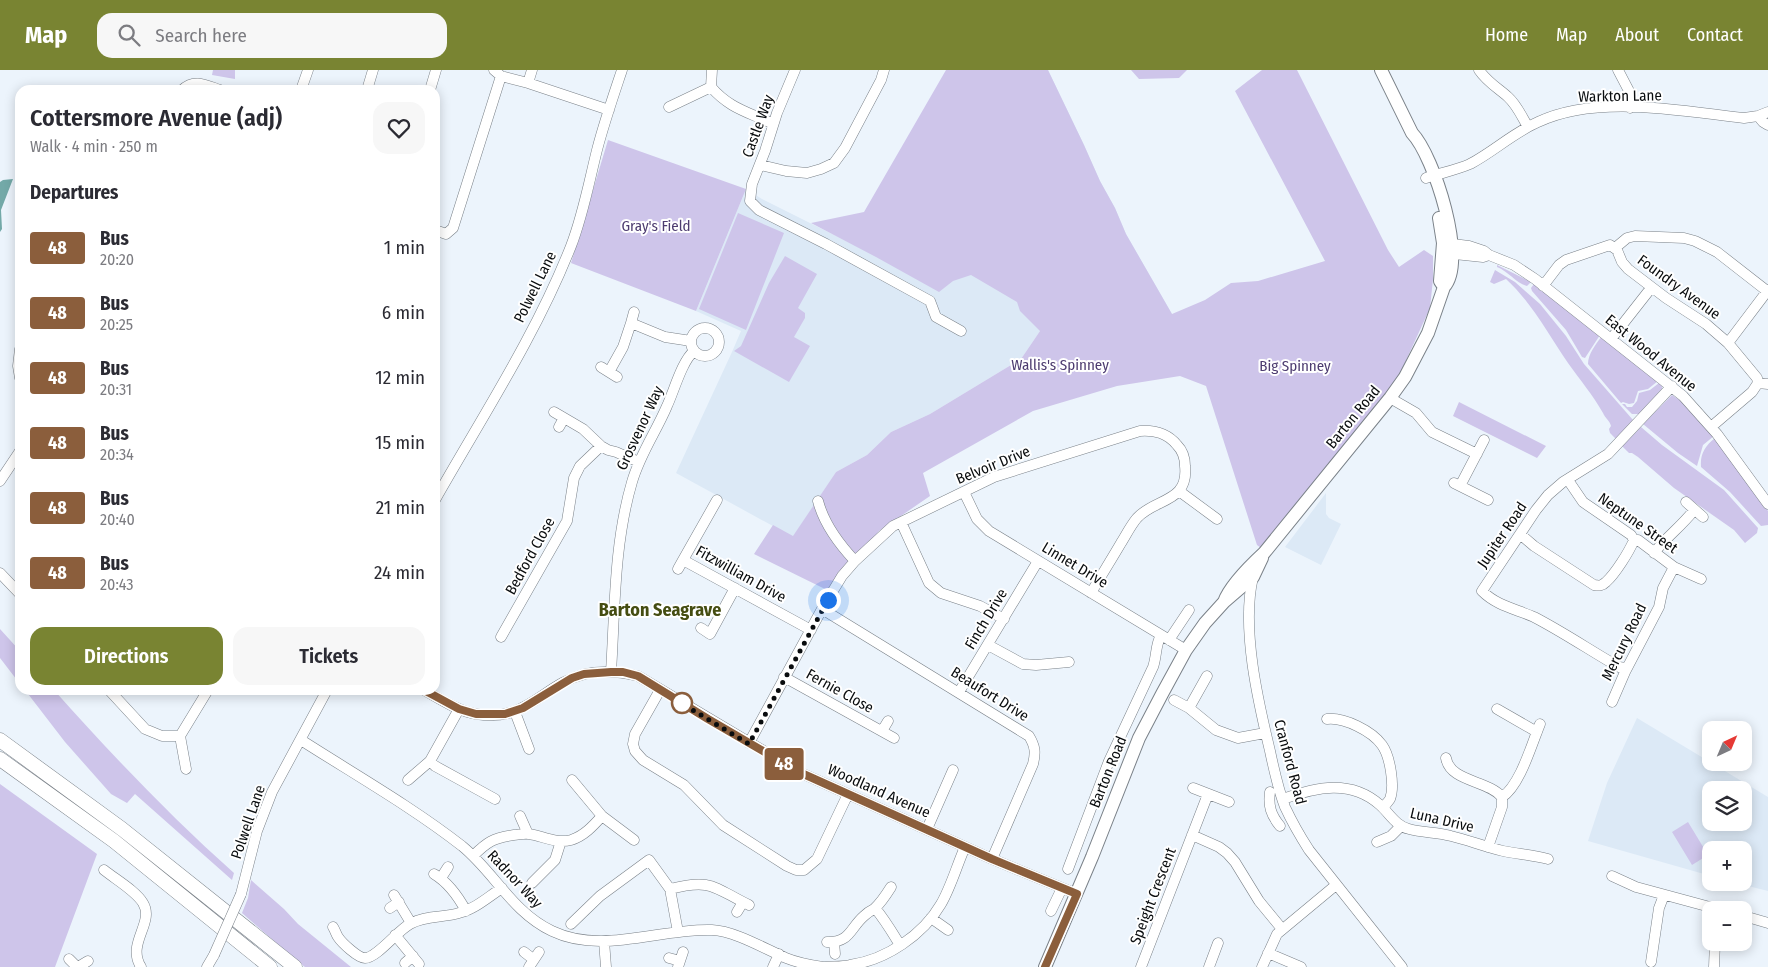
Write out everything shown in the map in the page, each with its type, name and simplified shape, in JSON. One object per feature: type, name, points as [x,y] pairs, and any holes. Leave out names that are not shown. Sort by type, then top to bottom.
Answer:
[{"type":"highway","points":[[0,740],[122,829],[295,967]]},
{"type":"highway","points":[[0,759],[114,841],[270,967]]},
{"type":"main road","name":"Barton Road","points":[[1045,967],[1077,894],[1139,738],[1186,650],[1205,623],[1224,602],[1226,596],[1247,582],[1252,565],[1264,553],[1390,398],[1405,376],[1428,333],[1444,287],[1440,281],[1447,248],[1430,177],[1412,137],[1412,133],[1380,70]]},
{"type":"street","points":[[303,85],[308,70]]},
{"type":"street","points":[[368,85],[373,70]]},
{"type":"street","points":[[432,85],[436,70]]},
{"type":"street","points":[[528,83],[532,70]]},
{"type":"street","name":"Polwell Lane","points":[[440,491],[536,321],[557,280],[572,244],[581,215],[608,110],[622,70]]},
{"type":"street","points":[[712,70],[711,87],[720,98],[736,108],[773,124]]},
{"type":"street","name":"Castle Way","points":[[795,70],[773,124],[750,192],[750,201],[759,210],[930,301],[936,317],[962,332]]},
{"type":"street","points":[[760,164],[786,171],[806,173],[821,170],[834,163],[845,148],[881,80],[884,70]]},
{"type":"street","points":[[1479,70],[1490,84],[1513,103],[1528,127]]},
{"type":"street","points":[[1618,70],[1629,91],[1630,108]]},
{"type":"street","points":[[440,232],[446,234],[453,228],[498,73],[608,110]]},
{"type":"street","points":[[191,85],[200,83],[206,85]]},
{"type":"street","points":[[669,106],[711,87]]},
{"type":"street","name":"Warkton Lane","points":[[1430,177],[1471,163],[1528,127],[1551,116],[1575,111],[1601,108],[1630,108],[1744,118],[1768,112]]},
{"type":"street","points":[[1758,116],[1768,125]]},
{"type":"street","points":[[1543,286],[1552,273],[1566,260],[1607,245],[1615,248],[1627,238],[1635,236],[1691,240],[1712,249],[1767,291],[1728,343]]},
{"type":"street","name":"East Wood Avenue","points":[[1447,248],[1483,257],[1489,255],[1514,265],[1672,386],[1711,427],[1768,504]]},
{"type":"street","name":"Foundry Avenue","points":[[1615,248],[1625,266],[1651,288],[1706,324],[1728,343],[1763,384]]},
{"type":"street","points":[[1611,339],[1651,288]]},
{"type":"street","name":"Grosvenor Way","points":[[609,372],[623,348],[632,318],[665,337],[692,346],[660,423],[645,446],[632,480],[619,540],[611,672]]},
{"type":"street","points":[[1711,427],[1763,384]]},
{"type":"street","name":"Jupiter Road","points":[[1628,666],[1619,668],[1534,617],[1503,606],[1489,598],[1482,591],[1548,495],[1608,454],[1672,386]]},
{"type":"street","points":[[1390,398],[1416,413],[1432,432],[1477,454]]},
{"type":"street","points":[[554,412],[561,423],[583,429],[601,446],[639,462]]},
{"type":"street","name":"Belvoir Drive","points":[[749,744],[810,630],[842,576],[855,561],[893,526],[994,477],[1140,431],[1150,430],[1167,436],[1180,448],[1185,462],[1185,477],[1179,491]]},
{"type":"street","points":[[1484,440],[1457,485],[1488,500]]},
{"type":"street","name":"Bedford Close","points":[[507,633],[567,521],[574,478],[584,462],[601,446]]},
{"type":"street","points":[[0,481],[15,458]]},
{"type":"street","name":"Neptune Street","points":[[1568,480],[1582,502],[1674,567],[1701,579]]},
{"type":"street","points":[[1092,593],[1137,518],[1151,508],[1167,501],[1179,491],[1217,520]]},
{"type":"street","name":"Linnet Drive","points":[[964,492],[972,511],[982,526],[1186,650]]},
{"type":"street","points":[[818,501],[822,516],[842,547],[855,561]]},
{"type":"street","points":[[1686,502],[1703,517]]},
{"type":"street","name":"Fitzwilliam Drive","points":[[716,506],[680,565],[735,588],[810,630]]},
{"type":"street","points":[[1654,553],[1694,510]]},
{"type":"street","points":[[901,522],[929,583],[940,593],[980,606],[1004,619]]},
{"type":"street","points":[[1520,534],[1534,546],[1587,580],[1600,586],[1611,576],[1634,540]]},
{"type":"street","name":"Finch Drive","points":[[959,692],[1038,560]]},
{"type":"street","name":"Mercury Road","points":[[1612,702],[1628,666],[1659,607],[1664,588],[1674,567]]},
{"type":"street","points":[[0,573],[15,585]]},
{"type":"street","name":"Cranford Road","points":[[1247,582],[1250,639],[1265,733],[1284,802],[1296,830],[1309,850],[1402,967]]},
{"type":"street","points":[[710,633],[735,588]]},
{"type":"street","name":"Beaufort Drive","points":[[822,609],[1029,736],[1034,745],[1033,764],[992,859]]},
{"type":"street","name":"Barton Road","points":[[1068,869],[1109,761],[1130,713],[1154,667],[1157,643],[1165,638],[1189,610]]},
{"type":"street","points":[[988,645],[1023,664],[1036,665],[1069,662]]},
{"type":"street","name":"Woodland Avenue","points":[[515,712],[572,678],[584,674],[623,672],[638,676],[749,744],[799,772],[992,859],[1077,894]]},
{"type":"street","points":[[1188,708],[1207,676]]},
{"type":"street","name":"Fernie Close","points":[[784,677],[894,738]]},
{"type":"street","points":[[660,690],[635,734],[635,751],[643,760],[689,790],[723,825],[787,866],[796,870],[804,870],[817,859],[848,794]]},
{"type":"street","points":[[114,695],[145,729],[162,736],[180,736]]},
{"type":"street","points":[[186,769],[180,736],[205,695]]},
{"type":"street","name":"Polwell Lane","points":[[206,967],[214,955],[241,894],[257,832],[269,800],[324,695]]},
{"type":"street","points":[[433,695],[459,709],[476,714],[515,712],[528,749]]},
{"type":"street","points":[[1174,700],[1188,708],[1216,730],[1238,738],[1265,733]]},
{"type":"street","points":[[408,780],[430,761],[459,709]]},
{"type":"street","points":[[1497,710],[1539,728],[1515,784],[1502,797]]},
{"type":"street","points":[[1327,719],[1337,718],[1349,722],[1374,736],[1383,746],[1391,770],[1391,797],[1382,808]]},
{"type":"street","name":"Fernie Close","points":[[882,731],[888,721]]},
{"type":"street","name":"Radnor Way","points":[[301,740],[434,827],[473,856],[524,914],[553,932],[586,941],[604,941],[678,932],[715,930],[732,934],[806,964],[823,967],[866,965],[918,932],[931,918],[941,903],[965,847]]},
{"type":"street","points":[[1446,758],[1453,772],[1496,790],[1502,797],[1502,807],[1488,846]]},
{"type":"street","points":[[430,761],[487,798]]},
{"type":"street","points":[[927,829],[953,770]]},
{"type":"street","points":[[572,780],[602,816],[634,840]]},
{"type":"street","name":"Luna Drive","points":[[1271,810],[1284,802],[1316,789],[1340,787],[1360,792],[1374,800],[1401,826],[1416,831],[1449,835],[1488,846],[1548,859]]},
{"type":"street","points":[[1193,788],[1229,802]]},
{"type":"street","points":[[1270,792],[1269,804],[1274,819],[1280,826]]},
{"type":"street","name":"Speight Crescent","points":[[1141,967],[1208,794]]},
{"type":"street","points":[[520,816],[528,834]]},
{"type":"street","points":[[473,856],[484,845],[498,837],[528,834],[561,841],[570,840],[581,836],[602,816]]},
{"type":"street","points":[[1377,842],[1391,836],[1401,826]]},
{"type":"street","name":"Speight Crescent","points":[[1192,835],[1219,846],[1227,853],[1235,862],[1259,901],[1282,929]]},
{"type":"street","points":[[534,878],[555,860],[561,841]]},
{"type":"street","points":[[577,921],[600,896],[645,856],[670,890],[678,932]]},
{"type":"street","points":[[448,867],[438,876],[458,896],[466,911]]},
{"type":"street","points":[[104,870],[141,900],[145,907],[145,920],[136,947],[141,967]]},
{"type":"street","points":[[1612,876],[1636,887],[1702,905]]},
{"type":"street","points":[[670,890],[691,884],[704,884],[730,894],[746,904],[737,912]]},
{"type":"street","points":[[1262,967],[1276,934],[1336,885]]},
{"type":"street","points":[[835,954],[830,942],[845,938],[865,914],[875,908],[892,886]]},
{"type":"street","points":[[333,927],[337,937],[357,956],[364,958],[373,956],[411,923],[430,917],[466,911],[502,888]]},
{"type":"street","points":[[1051,912],[1062,888]]},
{"type":"street","points":[[1652,962],[1659,908],[1664,895]]},
{"type":"street","points":[[394,902],[411,923]]},
{"type":"street","points":[[875,908],[889,925],[900,945]]},
{"type":"street","points":[[931,918],[948,930]]},
{"type":"street","points":[[1752,918],[1768,923]]},
{"type":"street","points":[[395,935],[412,961]]},
{"type":"street","points":[[604,941],[606,967]]},
{"type":"street","points":[[1213,966],[1218,942]]},
{"type":"street","points":[[1714,967],[1715,951]]},
{"type":"street","points":[[524,952],[534,960]]},
{"type":"street","points":[[1268,953],[1301,967]]},
{"type":"street","points":[[773,967],[779,954]]},
{"type":"street","points":[[669,958],[680,960]]},
{"type":"street","points":[[69,959],[77,967],[88,961]]},
{"type":"shaded area","points":[[965,70],[1048,70],[1126,234],[1172,314],[1040,331],[1021,359],[930,414],[891,432],[867,455],[836,472],[793,537],[676,473],[741,331],[696,311],[746,189],[762,199],[860,248]]},
{"type":"shaded area","points":[[13,179],[1,210],[2,229],[0,232],[0,182]]},
{"type":"shaded area","points":[[1326,493],[1326,514],[1329,518],[1341,524],[1321,565],[1285,547]]},
{"type":"shaded area","points":[[1637,718],[1702,757],[1702,771],[1725,771],[1741,781],[1702,781],[1702,831],[1752,831],[1752,787],[1768,797],[1768,891],[1752,887],[1752,841],[1702,841],[1702,873],[1588,841],[1607,783]]},
{"type":"green space","points":[[213,70],[235,70],[235,79],[212,75]]},
{"type":"green space","points":[[946,70],[1048,70],[1126,234],[1172,314],[1205,300],[1231,283],[1258,281],[1325,261],[1235,91],[1262,70],[1297,70],[1388,250],[1399,267],[1424,250],[1433,256],[1430,308],[1398,378],[1368,421],[1261,548],[1257,545],[1206,386],[1180,376],[1117,386],[1033,411],[923,473],[930,496],[879,531],[855,561],[849,562],[827,590],[754,554],[773,525],[793,536],[836,472],[867,455],[891,432],[930,414],[1021,359],[1040,331],[1020,311],[1017,302],[971,275],[953,281],[939,292],[811,223],[864,212]]},
{"type":"green space","points":[[1131,70],[1187,70],[1179,78],[1139,79]]},
{"type":"green space","name":"Gray's Field","points":[[608,140],[746,189],[696,311],[571,263]]},
{"type":"green space","points":[[738,213],[784,233],[746,330],[699,309]]},
{"type":"green space","points":[[785,256],[817,274],[798,308],[805,313],[805,318],[794,337],[810,346],[789,382],[734,351],[741,346],[769,283]]},
{"type":"green space","points":[[1497,265],[1531,282],[1527,286],[1523,285],[1497,267]]},
{"type":"green space","points":[[1495,270],[1515,282],[1540,304],[1566,336],[1584,364],[1633,420],[1616,439],[1610,433],[1609,429],[1611,426],[1595,400],[1524,298],[1506,279],[1494,284],[1490,282]]},
{"type":"green space","points":[[1534,284],[1600,335],[1585,358],[1582,357],[1566,330],[1532,291],[1531,288]]},
{"type":"green space","points":[[1602,336],[1658,381],[1648,389],[1638,391],[1634,403],[1621,403],[1588,364],[1591,353]]},
{"type":"green space","points":[[1659,383],[1662,389],[1639,414],[1632,414],[1622,404],[1632,407],[1637,401],[1639,393],[1650,390]]},
{"type":"green space","points":[[1672,395],[1679,398],[1714,436],[1703,445],[1697,466],[1643,424]]},
{"type":"green space","points":[[1459,402],[1546,446],[1537,458],[1453,416]]},
{"type":"green space","points":[[1641,427],[1662,445],[1724,490],[1758,528],[1757,533],[1745,543],[1734,530],[1674,488],[1638,457],[1629,453],[1622,446]]},
{"type":"green space","points":[[1715,438],[1768,511],[1768,525],[1761,526],[1730,492],[1701,467],[1701,458],[1704,451]]},
{"type":"green space","points":[[0,629],[15,646],[15,678],[0,658]]},
{"type":"green space","points":[[29,695],[58,695],[141,784],[234,873],[232,880],[135,794],[127,803],[111,794],[65,742]]},
{"type":"green space","points":[[0,784],[97,854],[55,967],[0,967]]},
{"type":"green space","points":[[1688,822],[1702,845],[1702,859],[1692,865],[1672,832]]},
{"type":"green space","points":[[251,880],[298,924],[351,967],[305,967],[298,962],[242,913],[248,898]]},
{"type":"bus line","name":"48","points":[[433,695],[459,709],[476,714],[505,714],[523,708],[572,678],[584,674],[623,672],[638,676],[749,744],[799,772],[992,859],[1077,894],[1045,967]]},
{"type":"district","name":"Barton Seagrave","points":[[660,610]]},
{"type":"route","points":[[682,703],[676,700],[749,744],[784,677],[828,600]]},
{"type":"park label","name":"Wallis's Spinney","points":[[1060,365]]},
{"type":"park label","name":"Big Spinney","points":[[1295,366]]}]
